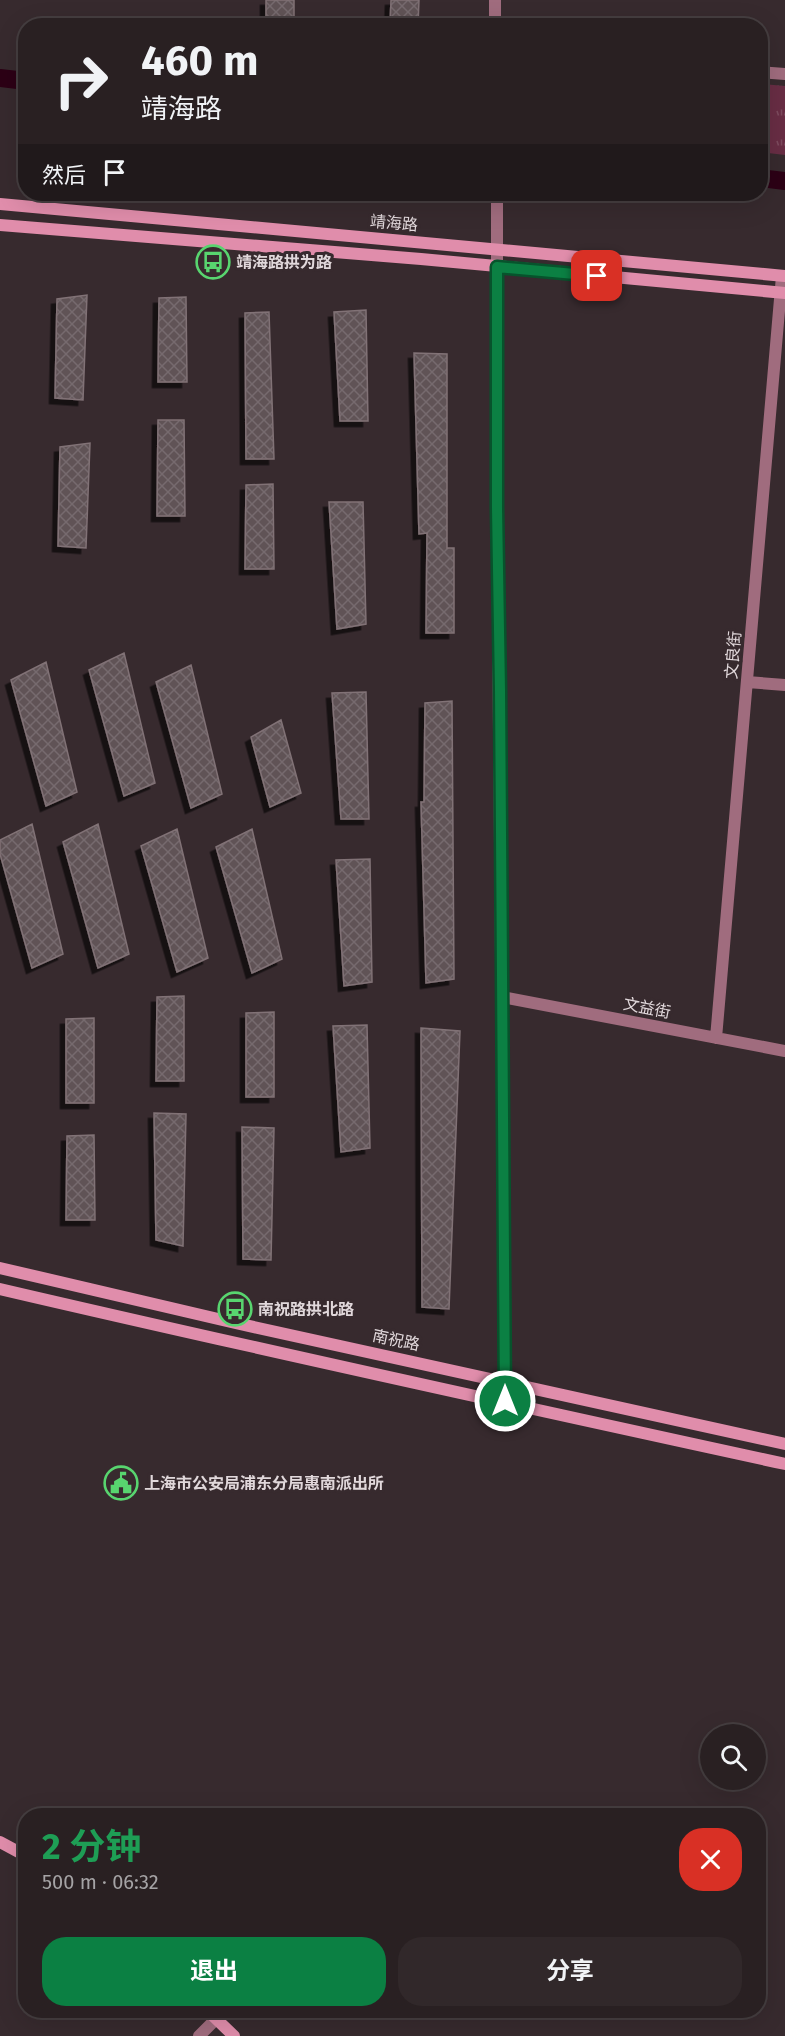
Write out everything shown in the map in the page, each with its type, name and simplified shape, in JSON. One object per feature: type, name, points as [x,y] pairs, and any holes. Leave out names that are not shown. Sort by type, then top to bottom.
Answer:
[{"type":"street","points":[[495,0],[495,18]]},
{"type":"street","points":[[768,73],[785,74]]},
{"type":"street","points":[[497,201],[497,508],[505,1401]]},
{"type":"street","name":"靖海路","points":[[0,204],[784,276]]},
{"type":"street","name":"靖海路","points":[[0,225],[783,293]]},
{"type":"street","name":"文良街","points":[[716,1038],[784,276]]},
{"type":"street","points":[[747,682],[785,685]]},
{"type":"street","name":"文益街","points":[[502,997],[785,1051]]},
{"type":"street","name":"南祝路","points":[[0,1268],[785,1444]]},
{"type":"street","points":[[0,1289],[216,1340],[505,1401],[785,1464]]},
{"type":"street","points":[[0,1842],[18,1852]]},
{"type":"street","points":[[198,2036],[209,2018]]},
{"type":"street","points":[[216,2018],[234,2036]]},
{"type":"green space","points":[[768,85],[785,86],[785,155],[768,153]]},
{"type":"building","points":[[266,0],[294,0],[294,18],[266,18]]},
{"type":"building","points":[[391,0],[419,0],[418,18],[390,18]]},
{"type":"building","points":[[87,295],[83,400],[55,398],[57,299]]},
{"type":"building","points":[[186,297],[187,382],[158,382],[159,298]]},
{"type":"building","points":[[366,310],[368,421],[340,421],[334,312]]},
{"type":"building","points":[[269,312],[274,459],[246,459],[245,313]]},
{"type":"building","points":[[414,353],[447,354],[447,548],[454,548],[454,633],[426,633],[427,533],[419,534]]},
{"type":"building","points":[[158,420],[184,420],[185,516],[157,516]]},
{"type":"building","points":[[90,443],[86,548],[58,546],[60,447]]},
{"type":"building","points":[[273,484],[274,569],[245,569],[246,485]]},
{"type":"building","points":[[329,502],[363,502],[366,624],[337,629]]},
{"type":"building","points":[[124,653],[155,783],[124,796],[89,670]]},
{"type":"building","points":[[46,662],[77,792],[46,806],[11,680]]},
{"type":"building","points":[[191,665],[222,794],[191,808],[156,682]]},
{"type":"building","points":[[366,692],[369,819],[341,819],[332,693]]},
{"type":"building","points":[[452,701],[454,979],[426,983],[421,802],[424,802],[425,703]]},
{"type":"building","points":[[281,720],[301,793],[270,807],[251,737]]},
{"type":"building","points":[[32,824],[63,954],[32,968],[0,854],[0,840]]},
{"type":"building","points":[[98,824],[129,954],[98,968],[63,842]]},
{"type":"building","points":[[177,829],[208,958],[177,972],[141,846]]},
{"type":"building","points":[[252,829],[282,959],[252,973],[216,847]]},
{"type":"building","points":[[370,859],[372,982],[344,986],[336,860]]},
{"type":"building","points":[[184,996],[184,1081],[156,1081],[157,997]]},
{"type":"building","points":[[274,1012],[274,1097],[246,1097],[246,1013]]},
{"type":"building","points":[[94,1018],[94,1103],[66,1103],[66,1019]]},
{"type":"building","points":[[367,1025],[370,1148],[341,1152],[333,1026]]},
{"type":"building","points":[[421,1028],[460,1031],[449,1309],[422,1307]]},
{"type":"building","points":[[154,1113],[186,1114],[183,1246],[156,1240]]},
{"type":"building","points":[[242,1127],[274,1128],[271,1260],[243,1259]]},
{"type":"building","points":[[94,1135],[95,1220],[66,1220],[67,1136]]},
{"type":"waterway","points":[[0,78],[18,80]]},
{"type":"waterway","points":[[768,179],[785,181]]},
{"type":"place","name":"靖海路拱为路","points":[[213,262]]},
{"type":"place","name":"南祝路拱北路","points":[[235,1309]]},
{"type":"place","name":"上海市公安局浦东分局惠南派出所","points":[[121,1483]]},
{"type":"route","points":[[505,1401],[497,267],[597,276]]}]
